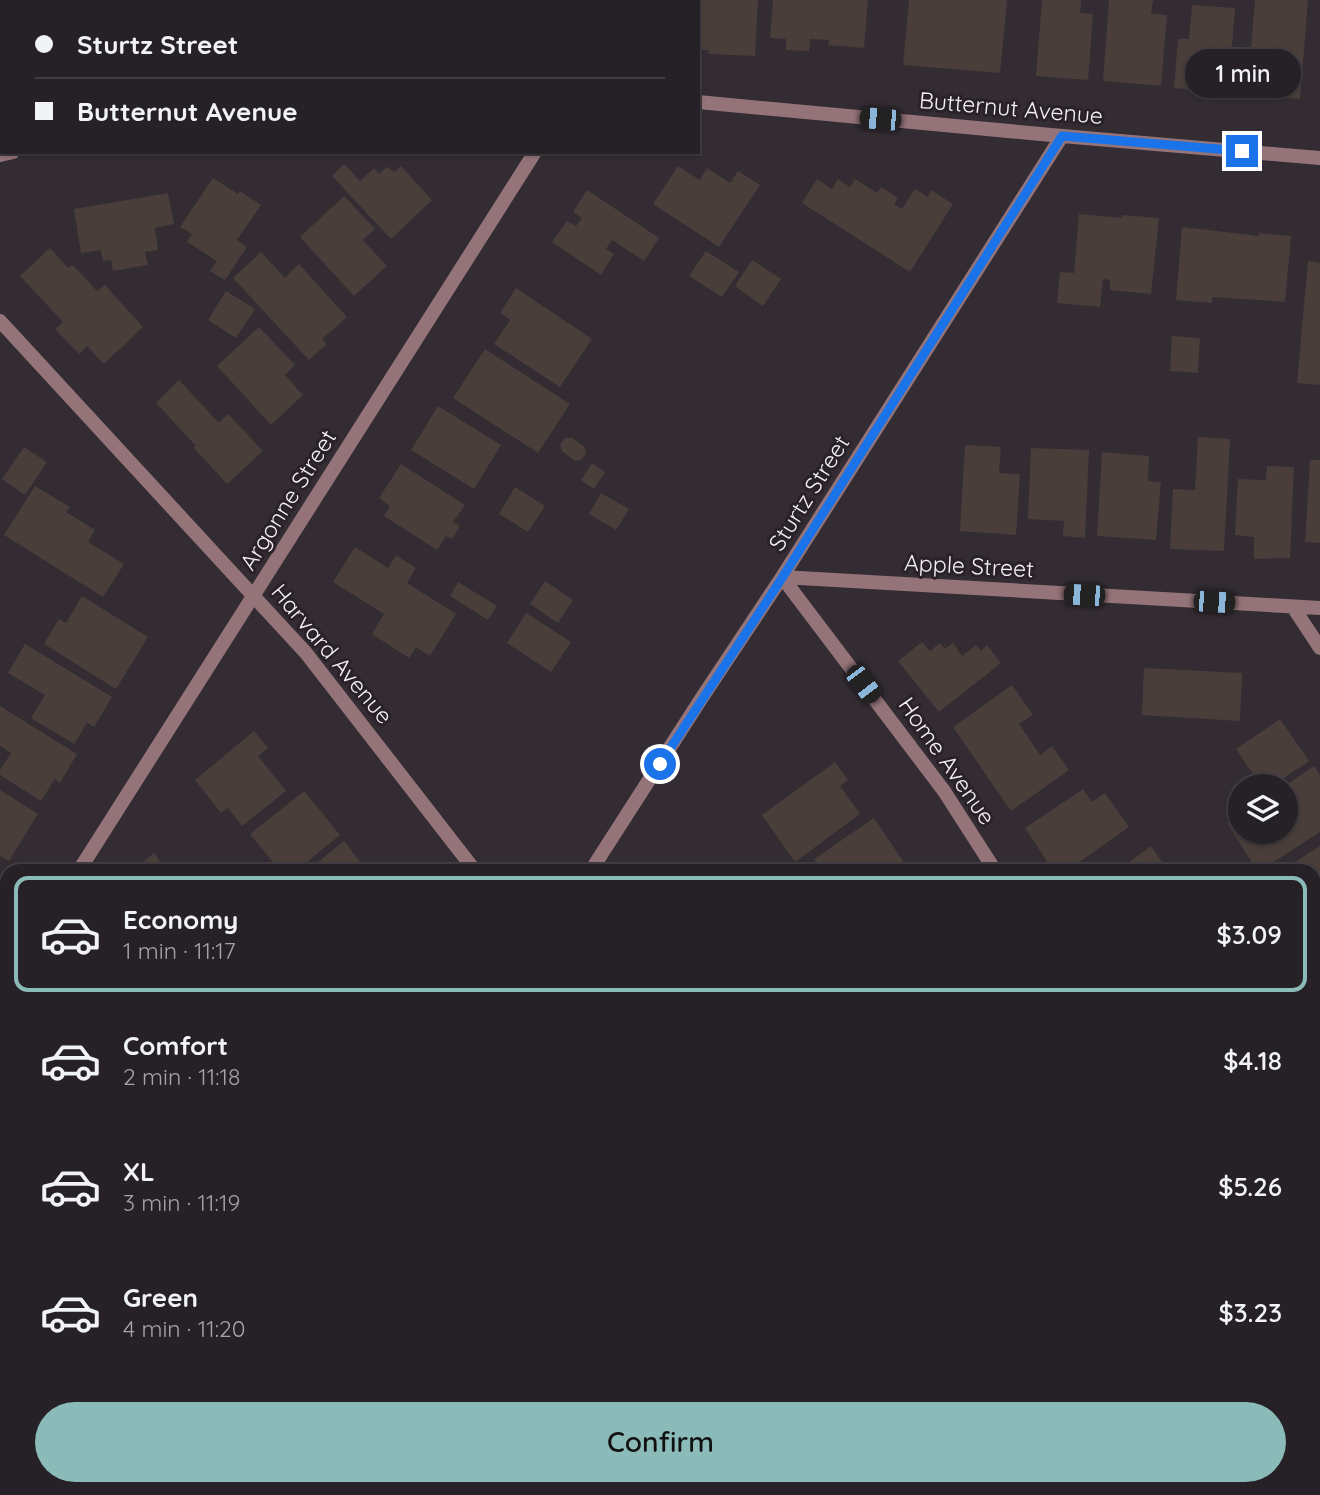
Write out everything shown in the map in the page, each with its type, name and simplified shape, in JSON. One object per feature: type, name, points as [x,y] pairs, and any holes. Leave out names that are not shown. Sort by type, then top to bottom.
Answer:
[{"type":"street","name":"Butternut Avenue","points":[[700,102],[1320,158]]},
{"type":"street","name":"Sturtz Street","points":[[595,864],[782,578],[1062,136]]},
{"type":"street","name":"Argonne Street","points":[[83,864],[535,154]]},
{"type":"street","name":"Harvard Avenue","points":[[0,321],[306,653],[470,864]]},
{"type":"street","name":"Apple Street","points":[[782,578],[1320,608]]},
{"type":"street","name":"Home Avenue","points":[[782,578],[944,791],[991,864]]},
{"type":"street","points":[[1293,607],[1320,648]]},
{"type":"building","points":[[700,0],[758,0],[755,56],[708,54],[709,50],[700,50]]},
{"type":"building","points":[[773,0],[868,0],[864,48],[828,45],[829,40],[810,39],[809,51],[786,50],[786,39],[770,38]]},
{"type":"building","points":[[909,0],[1007,0],[1000,73],[903,65]]},
{"type":"building","points":[[1042,0],[1081,0],[1080,13],[1093,14],[1088,80],[1036,76]]},
{"type":"building","points":[[1109,0],[1153,0],[1151,14],[1167,15],[1161,86],[1103,81]]},
{"type":"building","points":[[1255,0],[1308,0],[1300,99],[1247,95]]},
{"type":"building","points":[[1192,5],[1235,8],[1228,93],[1174,88],[1178,39],[1189,39]]},
{"type":"building","points":[[344,164],[360,181],[374,168],[379,174],[387,167],[395,172],[401,166],[432,200],[391,239],[332,176]]},
{"type":"building","points":[[678,166],[700,180],[707,168],[730,183],[738,171],[760,185],[719,247],[653,204]]},
{"type":"building","points":[[213,178],[261,205],[237,240],[247,247],[225,280],[210,271],[217,261],[187,242],[192,234],[180,227]]},
{"type":"building","points":[[817,179],[832,189],[838,179],[850,187],[855,179],[877,193],[881,187],[898,198],[894,204],[902,209],[915,189],[928,197],[931,190],[953,204],[910,272],[802,203]]},
{"type":"building","points":[[587,190],[659,238],[644,261],[612,240],[606,249],[614,254],[601,275],[552,242],[567,221],[576,226],[582,218],[573,212]]},
{"type":"building","points":[[168,193],[174,224],[155,228],[158,250],[145,252],[148,265],[113,271],[111,260],[103,261],[101,250],[81,253],[74,209]]},
{"type":"building","points":[[344,196],[375,229],[363,240],[387,266],[354,296],[300,237]]},
{"type":"building","points":[[1079,214],[1159,218],[1151,294],[1110,290],[1110,280],[1103,279],[1100,307],[1057,303],[1060,272],[1074,273]]},
{"type":"building","points":[[1182,227],[1259,236],[1259,233],[1291,236],[1285,302],[1212,297],[1212,303],[1176,300]]},
{"type":"building","points":[[50,248],[68,268],[73,265],[97,291],[105,285],[143,327],[104,364],[87,346],[79,354],[55,329],[63,322],[20,276]]},
{"type":"building","points":[[706,251],[739,272],[722,297],[689,276]]},
{"type":"building","points":[[261,252],[285,278],[299,264],[347,317],[322,339],[327,344],[309,360],[233,278]]},
{"type":"building","points":[[752,260],[781,279],[763,306],[735,286]]},
{"type":"building","points":[[1308,261],[1320,263],[1320,385],[1297,383]]},
{"type":"building","points":[[516,288],[592,339],[560,387],[494,344],[510,320],[500,313]]},
{"type":"building","points":[[226,291],[255,309],[236,338],[208,320]]},
{"type":"building","points":[[259,327],[295,365],[285,375],[303,395],[271,425],[217,366]]},
{"type":"building","points":[[1172,336],[1200,338],[1198,373],[1170,371]]},
{"type":"building","points":[[485,349],[570,404],[538,453],[453,398]]},
{"type":"building","points":[[179,380],[219,423],[228,414],[263,451],[227,484],[156,403]]},
{"type":"building","points":[[438,406],[501,445],[474,489],[411,450]]},
{"type":"building","points":[[1198,437],[1230,439],[1224,551],[1170,549],[1173,489],[1195,490]]},
{"type":"building","points":[[565,438],[572,438],[585,447],[586,454],[580,460],[575,461],[562,451],[560,445]]},
{"type":"building","points":[[965,445],[1001,447],[999,473],[1020,474],[1016,535],[960,531]]},
{"type":"building","points":[[24,447],[47,462],[25,495],[2,479]]},
{"type":"building","points":[[1031,448],[1089,450],[1085,538],[1063,536],[1064,521],[1028,519]]},
{"type":"building","points":[[1102,452],[1149,456],[1148,481],[1161,482],[1156,540],[1097,536]]},
{"type":"building","points":[[1310,460],[1320,460],[1320,543],[1305,542]]},
{"type":"building","points":[[592,463],[605,472],[594,489],[581,480]]},
{"type":"building","points":[[401,464],[465,505],[453,522],[460,526],[452,539],[446,536],[437,550],[384,516],[390,506],[379,498]]},
{"type":"building","points":[[1267,466],[1294,467],[1290,558],[1254,559],[1254,537],[1235,535],[1238,479],[1266,480]]},
{"type":"building","points":[[35,486],[70,507],[66,512],[95,530],[88,542],[124,564],[103,597],[4,535]]},
{"type":"building","points":[[515,487],[545,506],[528,532],[499,514]]},
{"type":"building","points":[[601,493],[629,509],[616,530],[589,514]]},
{"type":"building","points":[[355,547],[388,568],[396,555],[416,568],[407,583],[456,614],[430,656],[416,647],[409,658],[372,634],[384,614],[333,582]]},
{"type":"building","points":[[545,581],[573,600],[558,623],[530,604]]},
{"type":"building","points":[[458,582],[497,606],[488,620],[450,596]]},
{"type":"building","points":[[82,596],[148,637],[116,689],[44,644],[59,619],[66,623]]},
{"type":"building","points":[[526,613],[571,642],[551,672],[507,643]]},
{"type":"building","points":[[922,642],[930,651],[940,643],[945,649],[953,643],[962,656],[976,645],[981,651],[987,645],[1001,663],[939,712],[898,661]]},
{"type":"building","points":[[25,644],[112,697],[94,727],[87,723],[74,744],[31,718],[45,695],[8,673]]},
{"type":"building","points":[[1144,668],[1242,673],[1240,721],[1142,715]]},
{"type":"building","points":[[1012,685],[1033,715],[1019,724],[1040,755],[1052,746],[1069,770],[1011,811],[953,727]]},
{"type":"building","points":[[0,706],[77,754],[60,783],[55,779],[41,801],[0,775],[0,770],[11,753],[0,746]]},
{"type":"building","points":[[1280,719],[1309,761],[1290,774],[1253,774],[1236,749]]},
{"type":"building","points":[[254,731],[268,748],[258,756],[286,791],[242,826],[228,808],[221,813],[195,780]]},
{"type":"building","points":[[835,762],[848,780],[840,786],[860,814],[795,862],[762,815]]},
{"type":"building","points":[[1314,766],[1320,775],[1320,832],[1270,864],[1253,864],[1240,844],[1298,844],[1298,777]]},
{"type":"building","points":[[1083,789],[1092,802],[1105,793],[1129,827],[1076,864],[1049,864],[1025,828]]},
{"type":"building","points":[[0,790],[38,814],[9,861],[0,856]]},
{"type":"building","points":[[304,791],[340,835],[305,864],[274,864],[250,834]]},
{"type":"building","points":[[874,818],[905,864],[817,864],[814,859]]},
{"type":"building","points":[[344,841],[362,864],[320,864],[318,862]]},
{"type":"building","points":[[1151,846],[1163,864],[1127,864]]},
{"type":"building","points":[[1320,846],[1320,864],[1292,864]]},
{"type":"building","points":[[154,853],[162,864],[141,864]]},
{"type":"route","points":[[660,764],[782,578],[1062,136],[1242,151]]}]
